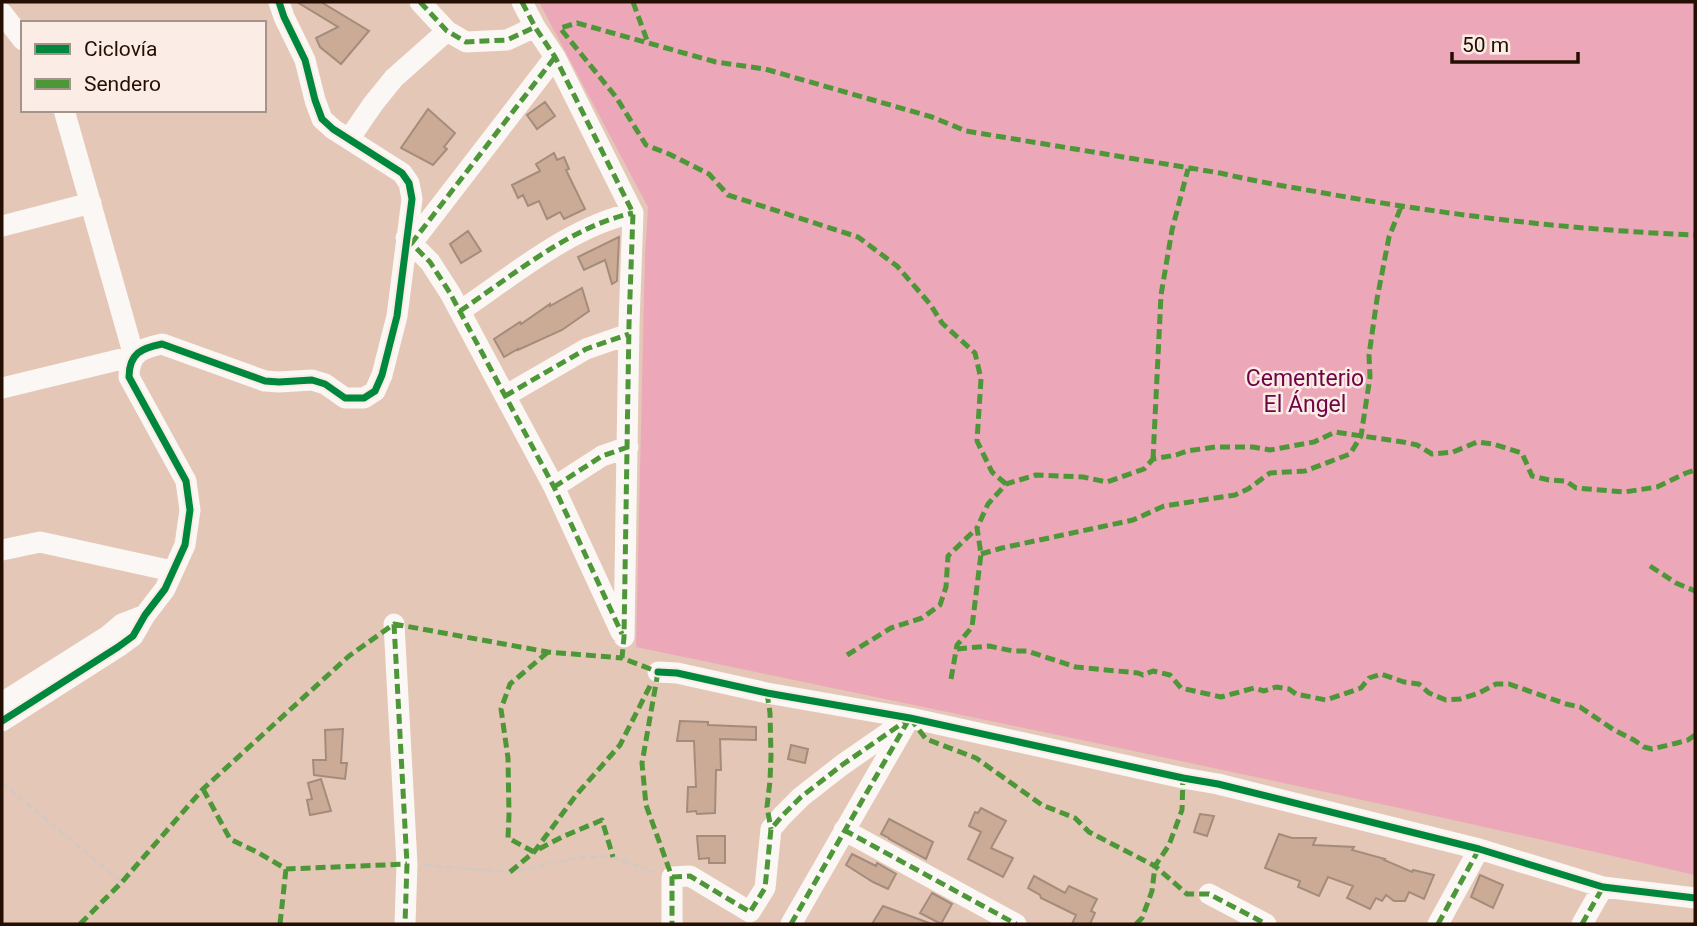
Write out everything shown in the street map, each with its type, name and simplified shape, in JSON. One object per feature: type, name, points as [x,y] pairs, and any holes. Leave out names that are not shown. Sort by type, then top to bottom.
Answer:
[{"type":"street","points":[[2,388],[134,356],[145,348],[162,344],[265,381],[312,380],[325,384],[345,398],[364,398],[375,391],[382,375],[397,316],[409,241],[412,199],[409,183],[402,173],[333,129],[322,119],[304,60],[279,2]]},
{"type":"street","points":[[420,2],[447,31],[466,42],[507,40],[535,27]]},
{"type":"street","points":[[409,241],[430,262],[450,293],[554,487],[624,637],[629,334],[634,214],[555,58],[522,2]]},
{"type":"street","points":[[2,13],[21,37]]},
{"type":"street","points":[[349,139],[394,78],[447,31]]},
{"type":"street","points":[[409,241],[555,58]]},
{"type":"street","points":[[2,721],[133,636],[164,589],[186,545],[190,510],[186,481],[129,377],[129,366],[134,356],[65,112]]},
{"type":"street","points":[[2,226],[91,204]]},
{"type":"street","points":[[460,312],[557,244],[614,217],[634,214]]},
{"type":"street","points":[[505,396],[586,349],[629,334]]},
{"type":"street","points":[[554,487],[602,456],[628,447]]},
{"type":"street","points":[[2,550],[40,542],[172,571]]},
{"type":"street","points":[[2,703],[108,636],[122,624],[145,615]]},
{"type":"street","points":[[394,624],[407,864],[405,924]]},
{"type":"street","points":[[657,672],[677,673],[767,693],[910,718],[1218,784],[1479,849],[1603,887],[1695,898]]},
{"type":"street","points":[[791,924],[910,718]]},
{"type":"street","points":[[672,924],[671,877],[690,876],[750,912],[765,888],[771,829],[801,797],[910,718]]},
{"type":"street","points":[[844,830],[1016,924]]},
{"type":"street","points":[[1438,924],[1479,849]]},
{"type":"street","points":[[1582,924],[1603,887]]},
{"type":"street","points":[[1209,894],[1266,924]]},
{"type":"path","points":[[2,783],[122,882]]},
{"type":"path","points":[[407,864],[510,872],[582,857],[613,858],[671,877]]},
{"type":"green space","name":"Cementerio El Ángel","points":[[539,2],[1695,2],[1695,875],[1299,786],[636,647],[648,207]]},
{"type":"building","points":[[297,2],[321,2],[369,31],[341,64],[320,47],[316,38],[338,27]]},
{"type":"building","points":[[545,102],[555,116],[537,129],[527,115]]},
{"type":"building","points":[[428,109],[455,133],[444,147],[447,149],[433,165],[401,148]]},
{"type":"building","points":[[554,153],[557,160],[564,157],[569,169],[566,170],[585,209],[564,219],[560,212],[547,219],[539,201],[528,206],[523,195],[518,198],[512,185],[540,171],[536,164]]},
{"type":"building","points":[[468,231],[481,251],[461,263],[450,244]]},
{"type":"building","points":[[619,237],[617,281],[612,284],[605,260],[584,270],[578,257]]},
{"type":"building","points":[[582,288],[589,311],[562,330],[504,357],[494,339],[550,304]]},
{"type":"building","points":[[680,721],[756,727],[756,740],[720,739],[721,770],[716,770],[715,813],[687,812],[688,787],[696,787],[694,741],[677,741]]},
{"type":"building","points":[[343,729],[341,763],[347,763],[345,779],[314,775],[313,760],[326,760],[325,730]]},
{"type":"building","points":[[791,745],[808,749],[805,763],[788,759]]},
{"type":"building","points":[[321,779],[331,811],[310,815],[307,800],[312,799],[308,783]]},
{"type":"building","points":[[981,808],[1006,821],[991,848],[1013,858],[1003,877],[968,859],[981,832],[969,826],[975,812],[978,813]]},
{"type":"building","points":[[1200,814],[1214,816],[1207,836],[1194,832]]},
{"type":"building","points":[[889,819],[933,842],[926,859],[881,834]]},
{"type":"building","points":[[1279,834],[1292,838],[1316,838],[1313,845],[1354,847],[1352,850],[1385,859],[1412,872],[1413,870],[1434,875],[1424,899],[1409,892],[1405,901],[1394,901],[1386,895],[1382,901],[1376,898],[1370,909],[1347,898],[1353,886],[1328,877],[1319,896],[1298,887],[1300,881],[1265,868]]},
{"type":"building","points":[[697,836],[725,836],[725,863],[709,863],[709,858],[699,859]]},
{"type":"building","points":[[852,854],[876,866],[877,863],[896,874],[888,889],[846,865]]},
{"type":"building","points":[[1480,875],[1503,885],[1493,908],[1471,897]]},
{"type":"building","points":[[1034,876],[1065,893],[1069,886],[1097,899],[1091,911],[1095,913],[1090,924],[1072,924],[1076,915],[1041,898],[1028,888]]},
{"type":"building","points":[[932,893],[952,904],[941,924],[920,913]]},
{"type":"building","points":[[883,906],[929,923],[872,924]]},
{"type":"marked path","points":[[420,2],[447,31],[466,42],[507,40],[535,27]]},
{"type":"marked path","points":[[522,2],[555,57],[633,213],[622,658],[663,672]]},
{"type":"marked path","points":[[633,2],[648,43]]},
{"type":"marked path","points":[[1006,484],[992,472],[977,441],[981,379],[975,353],[942,323],[930,304],[897,266],[858,237],[728,195],[709,174],[646,145],[616,97],[560,28],[577,23],[716,62],[765,69],[932,117],[966,131],[1220,173],[1380,203],[1559,226],[1695,235]]},
{"type":"marked path","points":[[411,244],[555,57]]},
{"type":"marked path","points":[[1153,459],[1161,295],[1172,230],[1188,169]]},
{"type":"marked path","points":[[981,554],[1133,520],[1164,506],[1235,495],[1270,473],[1305,471],[1350,454],[1361,436],[1377,299],[1389,237],[1401,207]]},
{"type":"marked path","points":[[460,311],[565,240],[587,229],[633,213]]},
{"type":"marked path","points":[[406,238],[430,262],[450,293],[554,487],[622,634]]},
{"type":"marked path","points":[[505,396],[586,349],[629,334]]},
{"type":"marked path","points":[[951,679],[957,645],[972,627],[981,554],[977,528],[988,504],[1006,484],[1036,475],[1083,477],[1107,482],[1144,469],[1153,459],[1187,451],[1215,447],[1270,450],[1314,442],[1335,432],[1417,445],[1432,454],[1453,452],[1477,442],[1493,444],[1522,453],[1532,476],[1566,481],[1576,488],[1624,492],[1657,487],[1695,470]]},
{"type":"marked path","points":[[554,487],[602,456],[628,447]]},
{"type":"marked path","points":[[847,655],[891,628],[922,618],[940,605],[946,587],[948,556],[977,528]]},
{"type":"marked path","points":[[1650,566],[1676,583],[1695,591]]},
{"type":"marked path","points":[[394,624],[407,864],[405,924]]},
{"type":"marked path","points":[[80,924],[122,882],[203,789],[349,656],[394,624],[548,652],[622,658]]},
{"type":"marked path","points":[[957,649],[989,646],[1027,651],[1076,667],[1143,675],[1153,671],[1170,675],[1181,688],[1221,697],[1254,688],[1264,691],[1276,687],[1326,700],[1361,688],[1369,678],[1381,674],[1419,684],[1429,693],[1446,700],[1479,693],[1496,684],[1509,684],[1580,707],[1644,747],[1652,749],[1688,740],[1695,735]]},
{"type":"marked path","points":[[534,852],[508,838],[508,758],[501,709],[510,684],[548,652]]},
{"type":"marked path","points":[[658,672],[642,763],[646,805],[672,877],[672,924]]},
{"type":"marked path","points":[[510,872],[534,852],[577,794],[620,745],[651,684]]},
{"type":"marked path","points":[[767,693],[771,756],[767,807],[771,829]]},
{"type":"marked path","points":[[910,718],[926,739],[976,758],[1042,805],[1075,818],[1089,832],[1155,866],[1187,894],[1209,894],[1266,924]]},
{"type":"marked path","points":[[672,877],[690,876],[750,912],[765,888],[771,829],[801,797],[910,718]]},
{"type":"marked path","points":[[791,924],[908,721]]},
{"type":"marked path","points":[[1136,924],[1142,918],[1152,891],[1155,866],[1169,845],[1182,810],[1183,778]]},
{"type":"marked path","points":[[203,789],[230,839],[286,869],[407,864]]},
{"type":"marked path","points":[[539,849],[602,820],[613,857]]},
{"type":"marked path","points":[[844,830],[1016,924]]},
{"type":"marked path","points":[[1438,924],[1479,849]]},
{"type":"marked path","points":[[280,924],[286,869]]},
{"type":"marked path","points":[[1582,924],[1603,887]]},
{"type":"cycle path","points":[[2,721],[133,636],[165,589],[185,545],[190,510],[186,481],[129,377],[131,362],[138,353],[148,347],[162,344],[265,381],[312,380],[325,384],[345,398],[364,398],[375,391],[382,375],[397,316],[412,199],[409,183],[402,173],[333,129],[322,119],[305,60],[279,2]]},
{"type":"cycle path","points":[[658,672],[677,673],[767,693],[910,718],[1218,784],[1479,849],[1603,887],[1695,898]]}]
